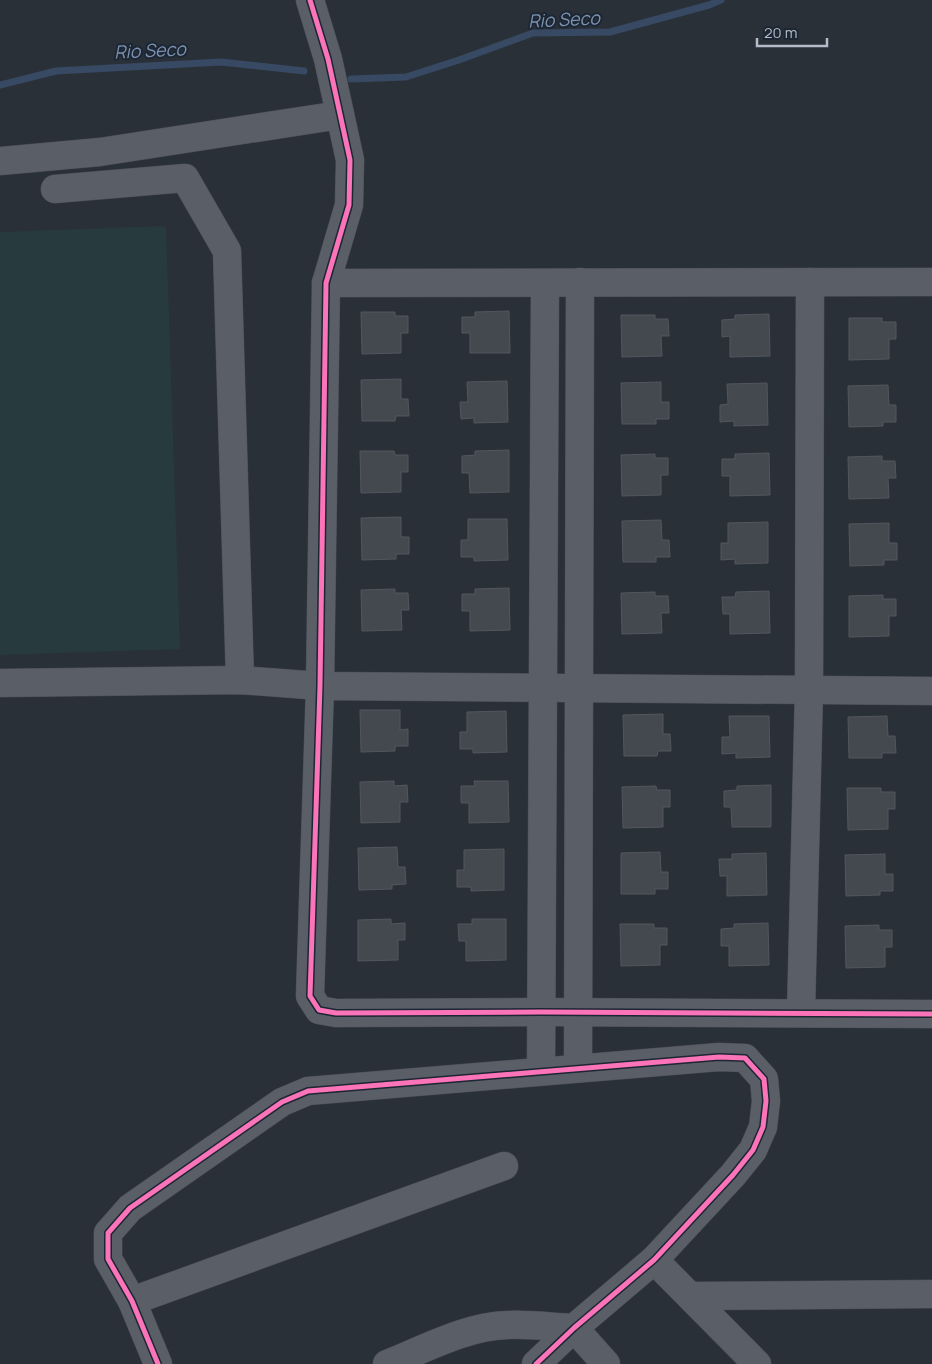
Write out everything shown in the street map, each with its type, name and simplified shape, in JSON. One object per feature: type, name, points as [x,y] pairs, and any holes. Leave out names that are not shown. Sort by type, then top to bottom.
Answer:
[{"type":"street","points":[[310,0],[328,59],[350,160],[349,205],[326,284],[320,686],[310,996],[319,1010],[336,1013],[801,1012],[932,1014]]},
{"type":"street","points":[[0,162],[100,152],[338,104]]},
{"type":"street","points":[[54,189],[185,178],[227,251],[240,680]]},
{"type":"street","points":[[578,1068],[580,282]]},
{"type":"street","points":[[801,1012],[809,690],[810,282]]},
{"type":"street","points":[[326,284],[932,282]]},
{"type":"street","points":[[541,1071],[545,283]]},
{"type":"street","points":[[0,683],[240,680],[320,686],[932,690]]},
{"type":"street","points":[[158,1364],[132,1301],[108,1259],[108,1233],[130,1208],[282,1102],[308,1091],[719,1056],[746,1058],[764,1078],[766,1101],[763,1127],[753,1150],[733,1175],[654,1260],[574,1328],[536,1364]]},
{"type":"street","points":[[132,1301],[504,1166]]},
{"type":"street","points":[[654,1260],[756,1364]]},
{"type":"street","points":[[690,1296],[932,1294]]},
{"type":"street","points":[[387,1364],[459,1335],[508,1325],[574,1328],[606,1364]]},
{"type":"green space","points":[[166,226],[180,649],[0,655],[0,232]]},
{"type":"building","points":[[509,311],[510,353],[470,353],[470,333],[462,333],[462,317],[475,317],[475,312]]},
{"type":"building","points":[[361,312],[395,312],[395,316],[408,316],[408,333],[401,333],[401,353],[362,354]]},
{"type":"building","points":[[769,314],[770,356],[730,357],[730,336],[722,337],[722,320],[735,319],[735,315]]},
{"type":"building","points":[[621,315],[655,315],[655,319],[668,319],[669,336],[661,336],[662,356],[622,357]]},
{"type":"building","points":[[849,318],[882,318],[882,322],[896,322],[896,339],[889,339],[889,359],[849,360]]},
{"type":"building","points":[[401,379],[401,399],[408,399],[409,416],[396,416],[395,421],[362,421],[361,380]]},
{"type":"building","points":[[507,381],[508,422],[474,423],[474,418],[461,419],[460,402],[468,402],[467,382]]},
{"type":"building","points":[[661,382],[661,402],[669,402],[669,419],[656,419],[656,424],[622,424],[621,383]]},
{"type":"building","points":[[767,383],[768,425],[734,426],[734,421],[720,422],[720,405],[728,404],[727,384]]},
{"type":"building","points":[[888,385],[889,405],[896,405],[896,422],[883,422],[883,426],[849,427],[848,386]]},
{"type":"building","points":[[509,450],[509,492],[470,493],[469,473],[462,473],[462,456],[475,455],[475,451]]},
{"type":"building","points":[[360,451],[394,451],[395,455],[408,455],[408,472],[401,472],[401,492],[361,493]]},
{"type":"building","points":[[769,453],[770,495],[730,496],[730,476],[722,476],[722,459],[735,459],[735,454]]},
{"type":"building","points":[[655,454],[655,458],[668,458],[668,475],[661,475],[661,495],[622,496],[621,455]]},
{"type":"building","points":[[882,456],[882,461],[895,461],[896,478],[888,478],[889,498],[849,499],[848,457]]},
{"type":"building","points":[[401,517],[401,537],[409,537],[409,554],[396,554],[396,559],[362,560],[361,518]]},
{"type":"building","points":[[468,519],[507,519],[508,560],[474,561],[474,557],[461,557],[461,540],[468,540]]},
{"type":"building","points":[[661,520],[662,540],[669,540],[670,557],[656,557],[656,562],[623,562],[622,521]]},
{"type":"building","points":[[768,522],[768,563],[735,564],[735,559],[721,560],[721,543],[728,543],[728,523]]},
{"type":"building","points":[[889,523],[889,543],[897,543],[897,560],[884,560],[884,565],[850,566],[849,524]]},
{"type":"building","points":[[509,588],[510,630],[470,631],[470,611],[462,611],[462,594],[475,594],[475,589]]},
{"type":"building","points":[[395,589],[395,593],[408,593],[409,610],[401,610],[402,630],[362,631],[361,590]]},
{"type":"building","points":[[769,591],[770,633],[730,634],[730,614],[723,614],[722,597],[735,597],[736,592]]},
{"type":"building","points":[[655,592],[655,596],[668,596],[669,613],[661,613],[662,633],[622,634],[621,593]]},
{"type":"building","points":[[883,595],[883,599],[896,599],[896,616],[889,616],[889,636],[849,637],[849,596]]},
{"type":"building","points":[[360,710],[400,710],[400,730],[408,729],[408,746],[395,746],[395,751],[361,752]]},
{"type":"building","points":[[506,711],[507,752],[473,753],[473,749],[460,749],[460,732],[467,732],[467,712]]},
{"type":"building","points":[[663,714],[663,734],[670,734],[671,751],[658,751],[657,756],[624,756],[623,715]]},
{"type":"building","points":[[729,716],[769,716],[770,757],[736,758],[736,753],[722,754],[722,737],[730,737]]},
{"type":"building","points":[[887,716],[888,736],[895,736],[896,753],[882,753],[882,758],[849,758],[848,717]]},
{"type":"building","points":[[394,781],[394,786],[407,785],[408,802],[400,802],[400,822],[361,823],[360,782]]},
{"type":"building","points":[[474,781],[508,781],[509,822],[469,823],[469,803],[461,803],[461,786],[475,786]]},
{"type":"building","points":[[771,785],[771,827],[732,827],[731,807],[724,807],[724,791],[737,790],[737,786]]},
{"type":"building","points":[[656,786],[657,790],[670,790],[670,807],[663,807],[663,827],[623,828],[622,787]]},
{"type":"building","points":[[847,788],[881,788],[881,792],[895,792],[895,809],[888,809],[888,829],[848,830]]},
{"type":"building","points":[[397,847],[398,867],[405,867],[406,884],[392,885],[392,889],[359,890],[358,848]]},
{"type":"building","points":[[504,849],[504,890],[471,891],[471,887],[457,887],[457,870],[464,870],[464,850]]},
{"type":"building","points":[[660,852],[661,872],[668,872],[668,889],[655,889],[655,894],[621,894],[621,853]]},
{"type":"building","points":[[766,853],[767,895],[727,896],[727,876],[720,876],[719,859],[732,859],[732,854]]},
{"type":"building","points":[[885,854],[885,874],[893,874],[893,891],[880,891],[880,895],[846,896],[845,855]]},
{"type":"building","points":[[391,919],[391,924],[405,923],[405,940],[398,940],[398,960],[358,961],[358,920]]},
{"type":"building","points":[[472,919],[506,919],[506,960],[466,961],[466,941],[459,941],[458,924],[472,924]]},
{"type":"building","points":[[768,923],[769,965],[729,966],[729,946],[721,946],[721,929],[734,928],[734,924]]},
{"type":"building","points":[[620,924],[654,924],[654,928],[667,928],[667,945],[660,945],[660,965],[621,966]]},
{"type":"building","points":[[879,925],[879,930],[892,930],[892,947],[885,947],[885,967],[846,968],[845,926]]},
{"type":"waterway","name":"Rio Seco","points":[[351,79],[406,77],[533,33],[610,32],[721,0]]},
{"type":"waterway","name":"Rio Seco","points":[[0,85],[56,71],[221,62],[304,71]]},
{"type":"cycle path","points":[[310,0],[328,59],[350,160],[349,205],[326,283],[320,686],[310,996],[319,1010],[336,1013],[932,1014]]},
{"type":"cycle path","points":[[158,1364],[132,1301],[108,1259],[108,1233],[130,1208],[282,1102],[308,1091],[719,1057],[745,1058],[764,1079],[766,1101],[763,1127],[753,1150],[733,1175],[654,1260],[574,1328],[536,1364]]}]
